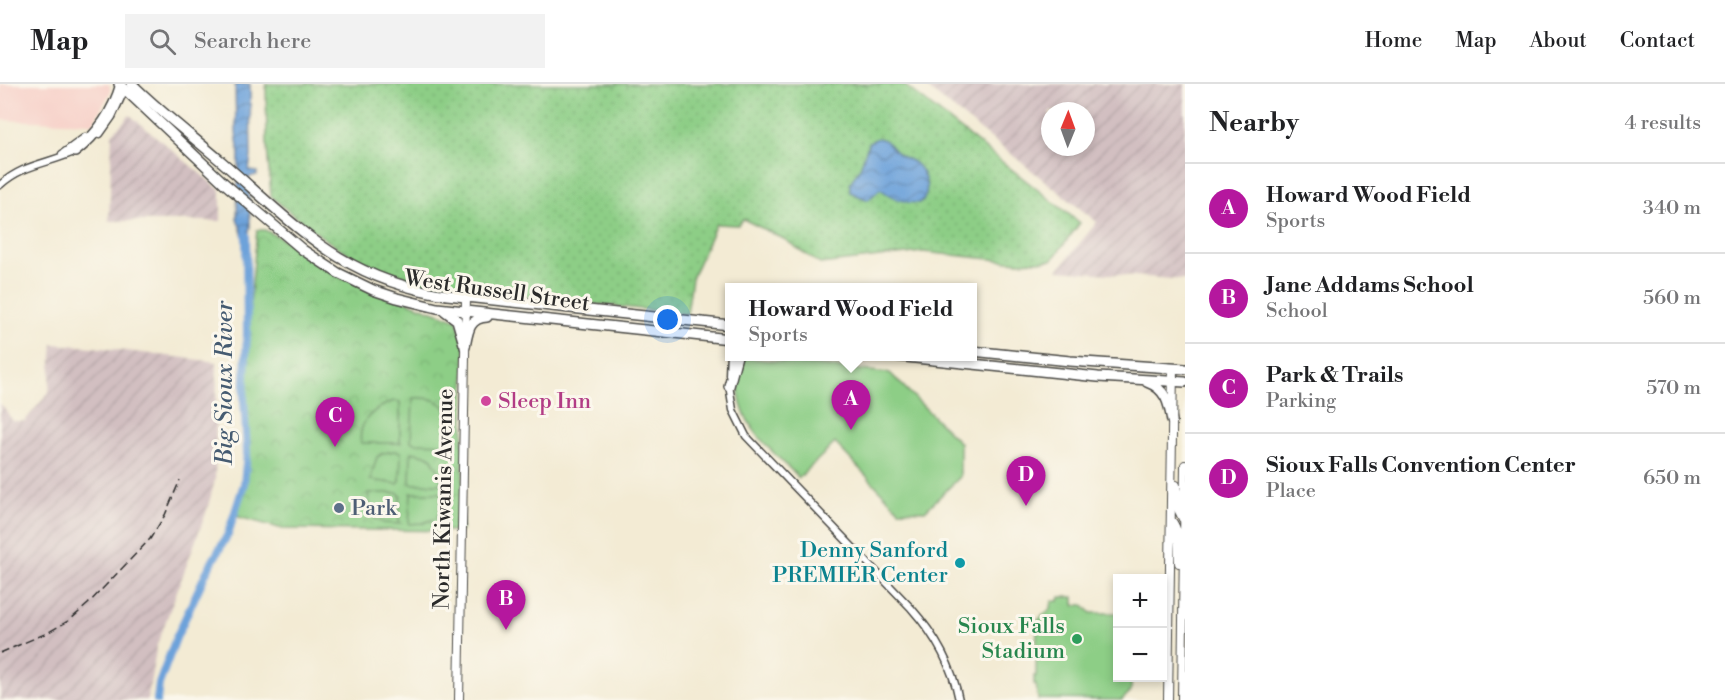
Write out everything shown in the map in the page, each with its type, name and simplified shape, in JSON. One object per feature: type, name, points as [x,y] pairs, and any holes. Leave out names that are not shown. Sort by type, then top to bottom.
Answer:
[{"type":"highway","points":[[75,152],[91,138],[109,115],[124,85]]},
{"type":"highway","name":"West Russell Street","points":[[124,85],[147,110],[269,223],[308,254],[350,280],[385,295],[429,306],[466,311],[725,339]]},
{"type":"highway","name":"West Russell Street","points":[[124,85],[224,163],[319,245],[356,268],[412,289],[466,298],[725,326]]},
{"type":"highway","points":[[117,108],[123,103],[132,102],[147,110]]},
{"type":"highway","points":[[429,306],[448,312],[455,317],[461,327],[465,347]]},
{"type":"highway","points":[[465,347],[469,328],[476,319],[485,316],[516,316]]},
{"type":"highway","points":[[669,332],[717,331],[725,328]]},
{"type":"highway","points":[[977,352],[1068,361],[1185,369]]},
{"type":"highway","points":[[729,386],[735,361]]},
{"type":"highway","points":[[935,361],[1079,376],[1185,382]]},
{"type":"highway","points":[[1136,380],[1153,384],[1162,392],[1168,402],[1172,421]]},
{"type":"main road","name":"North Kiwanis Avenue","points":[[459,700],[466,298]]},
{"type":"main road","points":[[1168,700],[1173,368]]},
{"type":"main road","points":[[1182,700],[1185,465]]},
{"type":"main road","points":[[1172,469],[1179,512],[1184,521]]},
{"type":"main road","points":[[1171,520],[1178,534],[1183,594]]},
{"type":"main road","points":[[1168,680],[1173,700]]},
{"type":"street","points":[[0,186],[21,170],[75,152],[100,134],[117,108],[124,85]]},
{"type":"street","points":[[54,159],[81,141],[93,129],[124,85]]},
{"type":"street","points":[[729,361],[729,386],[733,410],[746,436],[928,628],[945,657],[959,700]]},
{"type":"shaded area","points":[[0,84],[109,84],[110,93],[93,123],[0,120]]},
{"type":"shaded area","points":[[922,84],[1185,84],[1185,280],[1058,270],[1097,222]]},
{"type":"shaded area","points":[[130,115],[221,191],[221,221],[109,221],[112,134]]},
{"type":"shaded area","points":[[53,344],[217,362],[215,480],[207,510],[157,645],[147,700],[0,700],[0,403],[13,421],[25,421],[49,392]]},
{"type":"green space","points":[[266,84],[903,84],[1080,223],[1052,260],[1019,262],[923,252],[820,264],[784,239],[743,219],[738,225],[716,224],[692,278],[687,314],[434,286],[401,278],[354,257],[311,229],[271,196],[267,147]]},
{"type":"green space","points":[[257,230],[265,230],[397,298],[457,320],[465,347],[462,531],[283,529],[235,516],[246,469],[245,358]]},
{"type":"green space","points":[[738,361],[776,361],[890,373],[960,443],[960,477],[925,511],[899,510],[835,443],[799,478],[765,444],[750,425],[741,404]]},
{"type":"green space","points":[[413,398],[434,400],[446,409],[452,424],[452,444],[411,441]]},
{"type":"green space","points":[[394,401],[400,402],[400,443],[361,443],[360,435],[365,421],[374,411]]},
{"type":"green space","points":[[394,451],[401,452],[398,484],[370,480],[377,457]]},
{"type":"green space","points":[[411,452],[430,456],[441,474],[441,484],[411,484]]},
{"type":"green space","points":[[368,493],[398,493],[400,495],[399,524],[384,523],[375,519]]},
{"type":"green space","points":[[411,493],[442,493],[437,518],[423,523],[409,524]]},
{"type":"green space","name":"Sioux Falls Stadium","points":[[1060,597],[1074,597],[1074,605],[1084,605],[1091,613],[1113,613],[1113,682],[1131,682],[1131,691],[1122,700],[1038,699],[1034,684],[1037,621],[1051,608],[1052,601],[1059,601]]},
{"type":"water","points":[[235,84],[250,84],[251,156],[249,171],[257,172],[257,175],[249,177],[250,227],[246,245],[237,218],[239,155]]},
{"type":"water","points":[[878,138],[886,141],[898,154],[914,162],[920,168],[927,189],[920,203],[899,200],[880,189],[868,200],[850,192],[850,183],[860,168],[869,142]]},
{"type":"waterway","name":"Big Sioux River","points":[[157,700],[159,684],[176,638],[206,573],[228,534],[244,484],[247,453],[244,399],[247,333],[246,235]]},
{"type":"railway","points":[[0,653],[47,633],[70,620],[88,604],[150,539],[165,515],[180,480]]},
{"type":"place","name":"Sleep Inn","points":[[486,401]]},
{"type":"place","name":"Howard Wood Field","points":[[851,430]]},
{"type":"place","name":"Park & Trails","points":[[335,447]]},
{"type":"place","name":"Sioux Falls Convention Center","points":[[1026,506]]},
{"type":"place","name":"Park","points":[[339,508]]},
{"type":"place","name":"Denny Sanford PREMIER Center","points":[[960,563]]},
{"type":"place","name":"Jane Addams School","points":[[506,630]]},
{"type":"place","name":"Sioux Falls Stadium","points":[[1077,639]]}]
